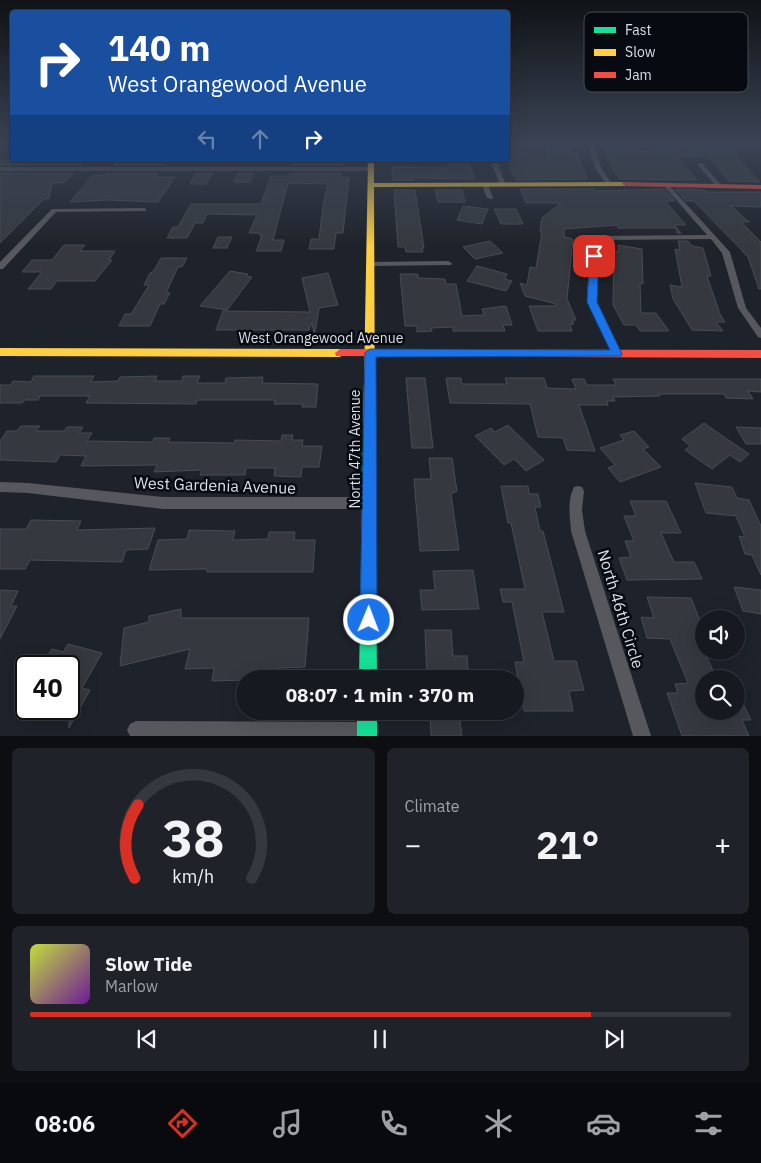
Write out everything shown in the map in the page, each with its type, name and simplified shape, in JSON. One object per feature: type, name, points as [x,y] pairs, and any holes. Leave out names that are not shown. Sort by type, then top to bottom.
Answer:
[{"type":"street","name":"North 47th Avenue","points":[[368,670],[372,179]]},
{"type":"street","points":[[501,179],[503,185]]},
{"type":"street","points":[[606,179],[609,184]]},
{"type":"street","points":[[713,179],[718,185]]},
{"type":"street","points":[[664,184],[713,237],[728,257],[742,308],[761,335]]},
{"type":"street","points":[[372,186],[664,184],[761,187]]},
{"type":"street","points":[[485,185],[490,198]]},
{"type":"street","points":[[0,267],[54,210],[144,210]]},
{"type":"street","points":[[617,354],[592,302],[595,242],[598,238],[713,237]]},
{"type":"street","points":[[370,264],[448,263]]},
{"type":"street","name":"West Orangewood Avenue","points":[[0,352],[761,354]]},
{"type":"street","name":"West Gardenia Avenue","points":[[0,488],[28,488],[163,503],[370,503]]},
{"type":"street","name":"North 46th Circle","points":[[578,491],[576,510],[578,531],[642,736]]},
{"type":"street","points":[[136,730],[367,733],[368,720]]},
{"type":"building","points":[[0,179],[67,179],[63,183],[52,183],[49,198],[44,199],[0,243]]},
{"type":"building","points":[[89,179],[173,179],[158,202],[107,200],[70,202]]},
{"type":"building","points":[[193,179],[209,179],[206,184],[190,184]]},
{"type":"building","points":[[235,179],[251,179],[250,182],[234,182]]},
{"type":"building","points":[[270,179],[349,179],[343,233],[336,233],[334,249],[309,249],[311,239],[319,239],[323,205],[328,184],[288,183],[273,240],[284,240],[281,251],[256,251],[262,236],[260,236],[260,233],[249,233],[257,215],[207,214],[203,223],[195,223],[187,238],[167,238],[173,227],[178,227],[191,204],[261,204]]},
{"type":"building","points":[[647,179],[696,179],[697,180]]},
{"type":"building","points":[[728,179],[758,179],[760,182],[729,181]]},
{"type":"building","points":[[520,189],[594,189],[595,191],[664,189],[675,201],[665,201],[686,225],[674,225],[681,233],[677,233],[676,228],[618,228],[618,225],[564,229],[564,237],[573,239],[567,299],[576,320],[572,320],[574,324],[570,324],[572,331],[538,331],[529,306],[555,306],[556,304],[525,296],[520,283],[527,285],[530,267],[536,268],[542,232],[540,232],[542,218],[561,203],[526,203]]},
{"type":"building","points":[[675,189],[705,190],[707,192],[761,192],[761,207],[731,206],[749,222],[741,222],[761,242],[761,289],[759,289],[748,257],[694,201],[686,201]]},
{"type":"building","points":[[394,190],[415,190],[424,248],[422,248],[423,252],[406,252],[405,247],[398,247]]},
{"type":"building","points":[[435,190],[462,190],[465,202],[438,202]]},
{"type":"building","points":[[463,206],[488,209],[482,224],[457,220]]},
{"type":"building","points":[[494,209],[516,209],[523,224],[501,224]]},
{"type":"building","points":[[218,237],[232,237],[227,248],[213,248]]},
{"type":"building","points":[[490,241],[503,253],[475,259],[463,247]]},
{"type":"building","points":[[678,241],[688,241],[692,246],[703,248],[711,276],[707,276],[720,314],[725,322],[716,322],[723,331],[692,330],[673,299],[670,285],[682,287],[675,249],[680,250]]},
{"type":"building","points":[[64,245],[85,245],[80,251],[115,251],[109,260],[112,260],[95,281],[57,281],[51,289],[28,289],[42,272],[22,272],[32,260],[52,260]]},
{"type":"building","points":[[618,245],[642,249],[643,284],[640,283],[641,313],[656,313],[669,331],[640,331],[636,325],[624,325],[613,305],[614,251],[618,252]]},
{"type":"building","points":[[161,258],[187,258],[182,267],[178,267],[166,293],[170,293],[164,304],[160,304],[150,326],[119,326],[125,314],[131,314],[149,285],[144,285]]},
{"type":"building","points":[[477,266],[507,274],[505,279],[512,281],[506,291],[467,281]]},
{"type":"building","points":[[230,271],[248,274],[246,276],[252,277],[227,310],[200,306]]},
{"type":"building","points":[[328,273],[338,305],[319,308],[315,333],[312,323],[309,330],[216,330],[223,311],[310,312],[302,278]]},
{"type":"building","points":[[400,274],[418,274],[418,278],[445,279],[446,284],[456,284],[462,316],[484,315],[482,309],[506,306],[512,325],[503,325],[505,331],[453,331],[453,327],[431,328],[432,331],[417,332],[417,326],[405,326]]},
{"type":"building","points":[[34,376],[94,376],[91,382],[118,381],[120,377],[157,376],[155,381],[182,381],[183,376],[200,376],[197,383],[225,383],[226,378],[263,377],[262,383],[318,384],[316,407],[302,407],[303,404],[274,404],[275,400],[197,400],[196,404],[86,403],[90,396],[40,396],[38,400],[25,400],[22,403],[0,403],[0,385],[11,385],[13,381],[31,382]]},
{"type":"building","points":[[406,378],[425,378],[433,448],[412,448]]},
{"type":"building","points":[[446,378],[461,378],[462,384],[507,384],[505,378],[544,378],[547,388],[576,389],[572,379],[584,379],[587,385],[616,385],[613,379],[761,379],[761,392],[748,391],[753,399],[726,398],[724,394],[659,394],[660,396],[613,397],[615,401],[607,401],[608,405],[579,405],[595,451],[567,450],[563,438],[538,437],[530,404],[450,403]]},
{"type":"building","points":[[704,423],[749,454],[740,462],[730,455],[712,469],[685,450],[690,446],[682,439]]},
{"type":"building","points":[[508,425],[544,460],[526,471],[514,459],[504,465],[475,436],[491,428],[495,432]]},
{"type":"building","points":[[21,426],[40,426],[36,431],[64,431],[67,427],[83,427],[79,433],[92,433],[87,441],[152,442],[154,438],[170,438],[168,442],[234,443],[235,440],[281,441],[282,435],[293,435],[292,440],[303,440],[302,446],[322,446],[319,467],[302,467],[301,477],[274,476],[275,468],[246,468],[245,475],[200,475],[202,470],[154,472],[157,465],[81,466],[86,456],[60,455],[56,462],[0,460],[0,441],[7,431],[17,431]]},
{"type":"building","points":[[736,427],[761,428],[761,444],[746,444]]},
{"type":"building","points":[[634,431],[649,447],[643,449],[661,467],[620,482],[608,468],[615,465],[600,448],[624,440],[620,435]]},
{"type":"building","points":[[429,458],[452,458],[457,491],[451,494],[459,550],[420,551],[414,479],[431,479]]},
{"type":"building","points":[[695,483],[732,487],[737,498],[749,500],[761,526],[761,575],[752,555],[745,554],[739,536],[745,537],[736,516],[706,513]]},
{"type":"building","points":[[501,486],[528,486],[529,494],[538,494],[541,507],[535,507],[540,531],[543,531],[564,612],[542,612],[554,661],[576,661],[584,690],[569,691],[573,711],[524,711],[524,670],[516,670],[515,662],[524,662],[512,602],[503,602],[500,589],[525,589],[511,523],[508,523]]},
{"type":"building","points":[[630,501],[666,501],[681,533],[661,533],[674,562],[694,562],[702,579],[627,580],[619,558],[631,557],[625,541],[634,541],[624,516],[636,516]]},
{"type":"building","points":[[31,520],[81,521],[77,530],[155,528],[148,549],[126,550],[122,562],[30,560],[25,569],[0,569],[0,529],[26,529]]},
{"type":"building","points":[[189,530],[235,531],[233,540],[268,539],[269,532],[295,532],[294,540],[315,540],[313,572],[207,572],[207,569],[149,570],[158,540],[187,539]]},
{"type":"building","points":[[473,570],[479,609],[422,610],[420,590],[435,590],[433,571]]},
{"type":"building","points":[[734,587],[761,590],[761,614],[743,610]]},
{"type":"building","points":[[0,590],[18,591],[11,606],[17,606],[0,639]]},
{"type":"building","points":[[647,597],[691,598],[696,610],[695,660],[708,660],[713,670],[695,670],[695,720],[742,720],[749,736],[682,736],[667,693],[678,693],[675,684],[688,683],[670,639],[647,638],[641,617],[654,618]]},
{"type":"building","points":[[181,609],[181,618],[309,618],[305,667],[278,668],[278,670],[236,670],[236,680],[212,681],[214,668],[185,669],[190,649],[120,666],[124,628],[149,622],[149,616]]},
{"type":"building","points":[[425,630],[451,630],[453,656],[467,656],[468,670],[427,670]]},
{"type":"building","points":[[68,644],[102,653],[82,688],[90,690],[80,708],[80,655],[48,655],[52,649],[63,652]]},
{"type":"building","points":[[745,708],[751,720],[745,720]]},
{"type":"building","points":[[69,720],[73,720],[69,728]]},
{"type":"building","points":[[430,720],[460,720],[462,736],[431,736]]},
{"type":"traffic: fast","points":[[368,670],[369,434]]},
{"type":"traffic: fast","points":[[367,720],[367,736]]},
{"type":"traffic: slow","points":[[369,434],[371,179]]},
{"type":"traffic: slow","points":[[372,185],[626,184]]},
{"type":"traffic: slow","points":[[0,352],[340,353]]},
{"type":"traffic: jam","points":[[626,184],[761,187]]},
{"type":"traffic: jam","points":[[340,353],[761,354]]},
{"type":"route","points":[[369,620],[370,353],[617,354],[592,302],[594,256]]}]
